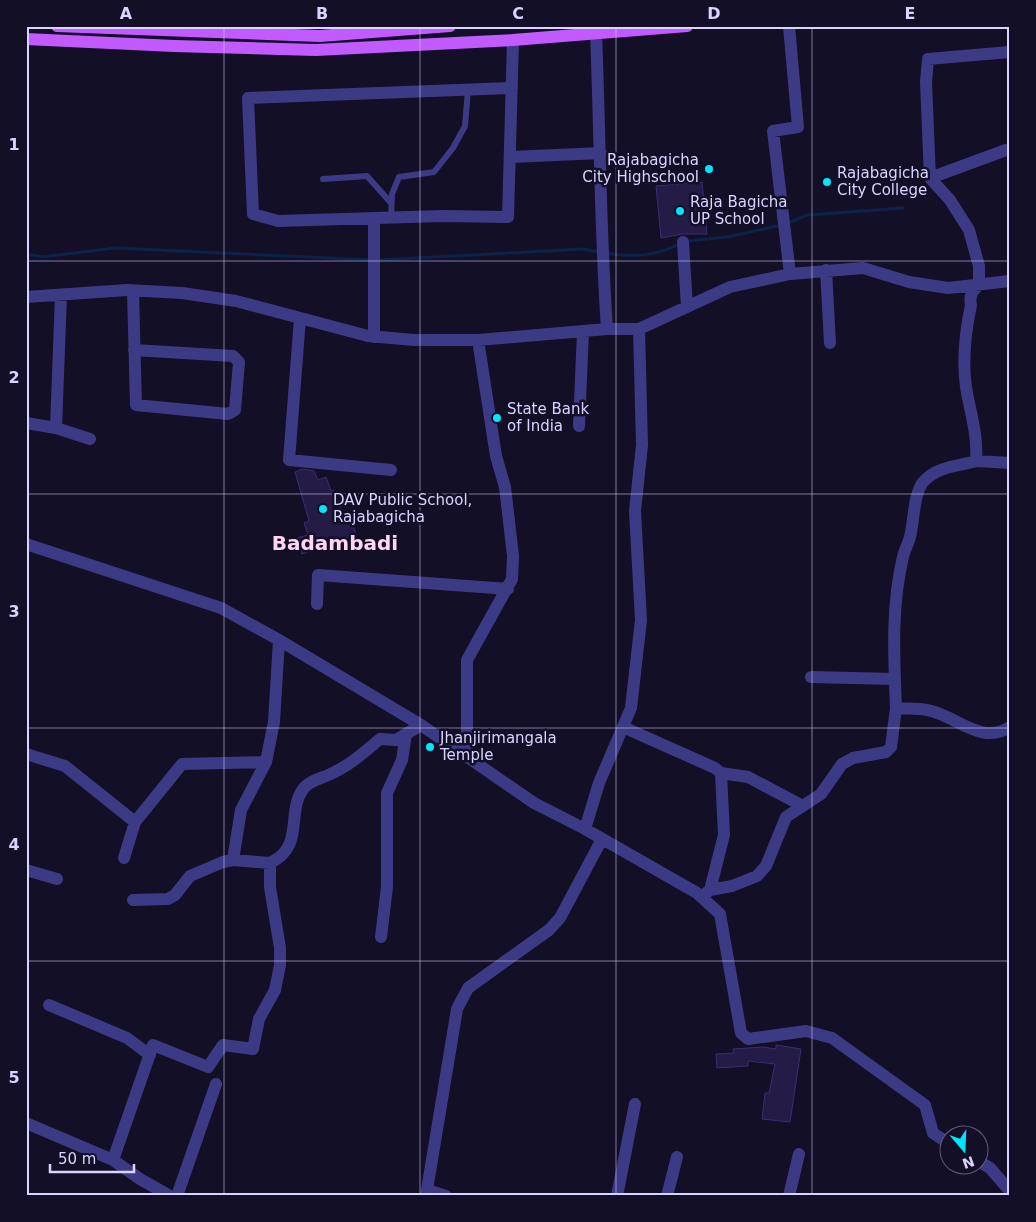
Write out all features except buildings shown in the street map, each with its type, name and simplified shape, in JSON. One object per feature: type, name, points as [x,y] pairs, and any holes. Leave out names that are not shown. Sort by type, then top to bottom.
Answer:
[{"type":"main road","points":[[57,26],[320,36],[450,26]]},
{"type":"main road","points":[[26,39],[316,50],[513,40],[687,26]]},
{"type":"street","points":[[789,26],[798,127],[773,131],[790,274]]},
{"type":"street","points":[[596,33],[602,153],[602,256],[607,328]]},
{"type":"street","points":[[512,88],[248,98],[253,214],[278,221],[508,217],[511,157],[513,40]]},
{"type":"street","points":[[976,460],[977,441],[966,389],[964,354],[971,306],[970,299],[972,293],[979,285],[980,266],[969,230],[950,200],[930,178],[926,82],[928,59],[1010,52]]},
{"type":"street","points":[[930,178],[1006,150]]},
{"type":"street","points":[[511,157],[602,153]]},
{"type":"street","points":[[374,218],[374,337]]},
{"type":"street","points":[[683,242],[687,307]]},
{"type":"street","points":[[26,297],[133,291],[182,294],[236,301],[374,337],[414,340],[478,340],[607,328],[639,329],[730,287],[790,274],[826,270],[863,268],[910,282],[948,288],[1010,281]]},
{"type":"street","points":[[826,270],[830,343]]},
{"type":"street","points":[[133,291],[134,350],[136,405],[228,414],[234,410],[239,362],[237,358],[232,356],[134,350]]},
{"type":"street","points":[[56,428],[61,296]]},
{"type":"street","points":[[300,318],[289,460],[391,470]]},
{"type":"street","points":[[585,829],[599,783],[631,708],[640,620],[635,511],[642,446],[639,329]]},
{"type":"street","points":[[580,426],[584,331]]},
{"type":"street","points":[[467,757],[467,660],[508,589],[513,572],[511,525],[505,487],[495,447],[478,340]]},
{"type":"street","points":[[26,423],[56,428],[90,439]]},
{"type":"street","points":[[706,893],[732,886],[756,876],[766,866],[786,818],[802,805],[821,794],[842,764],[853,758],[886,752],[891,747],[896,708],[893,635],[900,578],[920,488],[924,482],[942,469],[976,460],[1010,463]]},
{"type":"street","points":[[26,544],[221,608],[279,640],[421,725],[534,803],[706,893],[720,914],[741,1032],[748,1040],[806,1031],[832,1038],[925,1105],[933,1133],[938,1136]]},
{"type":"street","points":[[317,604],[318,575],[508,589]]},
{"type":"street","points":[[233,860],[241,810],[266,762],[277,708],[279,640]]},
{"type":"street","points":[[811,678],[895,679]]},
{"type":"street","points":[[896,708],[928,710],[952,718],[987,735],[1001,733],[1010,727]]},
{"type":"street","points":[[133,900],[168,898],[175,895],[190,876],[233,860],[270,863],[280,858],[289,846],[294,833],[299,797],[304,788],[312,781],[346,768],[380,739],[396,740],[421,725]]},
{"type":"street","points":[[623,727],[715,768],[721,773],[748,777],[802,805]]},
{"type":"street","points":[[381,937],[387,888],[387,793],[402,760],[406,734]]},
{"type":"street","points":[[26,754],[65,766],[135,822]]},
{"type":"street","points":[[124,858],[135,822],[182,764],[266,762]]},
{"type":"street","points":[[706,893],[724,835],[721,773]]},
{"type":"street","points":[[446,1196],[427,1193],[457,1009],[468,988],[549,930],[560,918],[602,839]]},
{"type":"street","points":[[112,1160],[153,1045],[208,1067],[223,1045],[252,1049],[259,1019],[275,990],[280,965],[280,948],[270,887],[270,863]]},
{"type":"street","points":[[26,870],[57,879]]},
{"type":"street","points":[[49,1005],[127,1038],[150,1055]]},
{"type":"street","points":[[177,1196],[216,1084]]},
{"type":"street","points":[[617,1196],[635,1104]]},
{"type":"street","points":[[26,1123],[112,1160],[170,1196]]},
{"type":"street","points":[[789,1196],[799,1154]]},
{"type":"street","points":[[667,1196],[677,1157]]},
{"type":"street","points":[[988,1167],[1010,1190]]},
{"type":"lane","points":[[390,218],[392,194],[400,178],[434,172],[453,148],[465,126],[468,90]]},
{"type":"lane","points":[[323,179],[367,176],[391,203]]},
{"type":"waterway","points":[[788,223],[808,215],[903,208]]},
{"type":"waterway","points":[[687,241],[727,237],[782,225]]},
{"type":"waterway","points":[[605,253],[625,255],[652,254],[679,244]]},
{"type":"waterway","points":[[26,254],[42,257],[115,248],[372,260]]},
{"type":"waterway","points":[[378,260],[583,249],[599,252]]},
{"type":"place","name":"Rajabagicha City Highschool","points":[[709,169]]},
{"type":"place","name":"Rajabagicha City College","points":[[827,182]]},
{"type":"place","name":"Raja Bagicha UP School","points":[[680,211]]},
{"type":"place","name":"State Bank of India","points":[[497,418]]},
{"type":"place","name":"DAV Public School, Rajabagicha","points":[[323,509]]},
{"type":"place","name":"Jhanjirimangala Temple","points":[[430,747]]},
{"type":"district","name":"Badambadi","points":[[335,543]]}]
